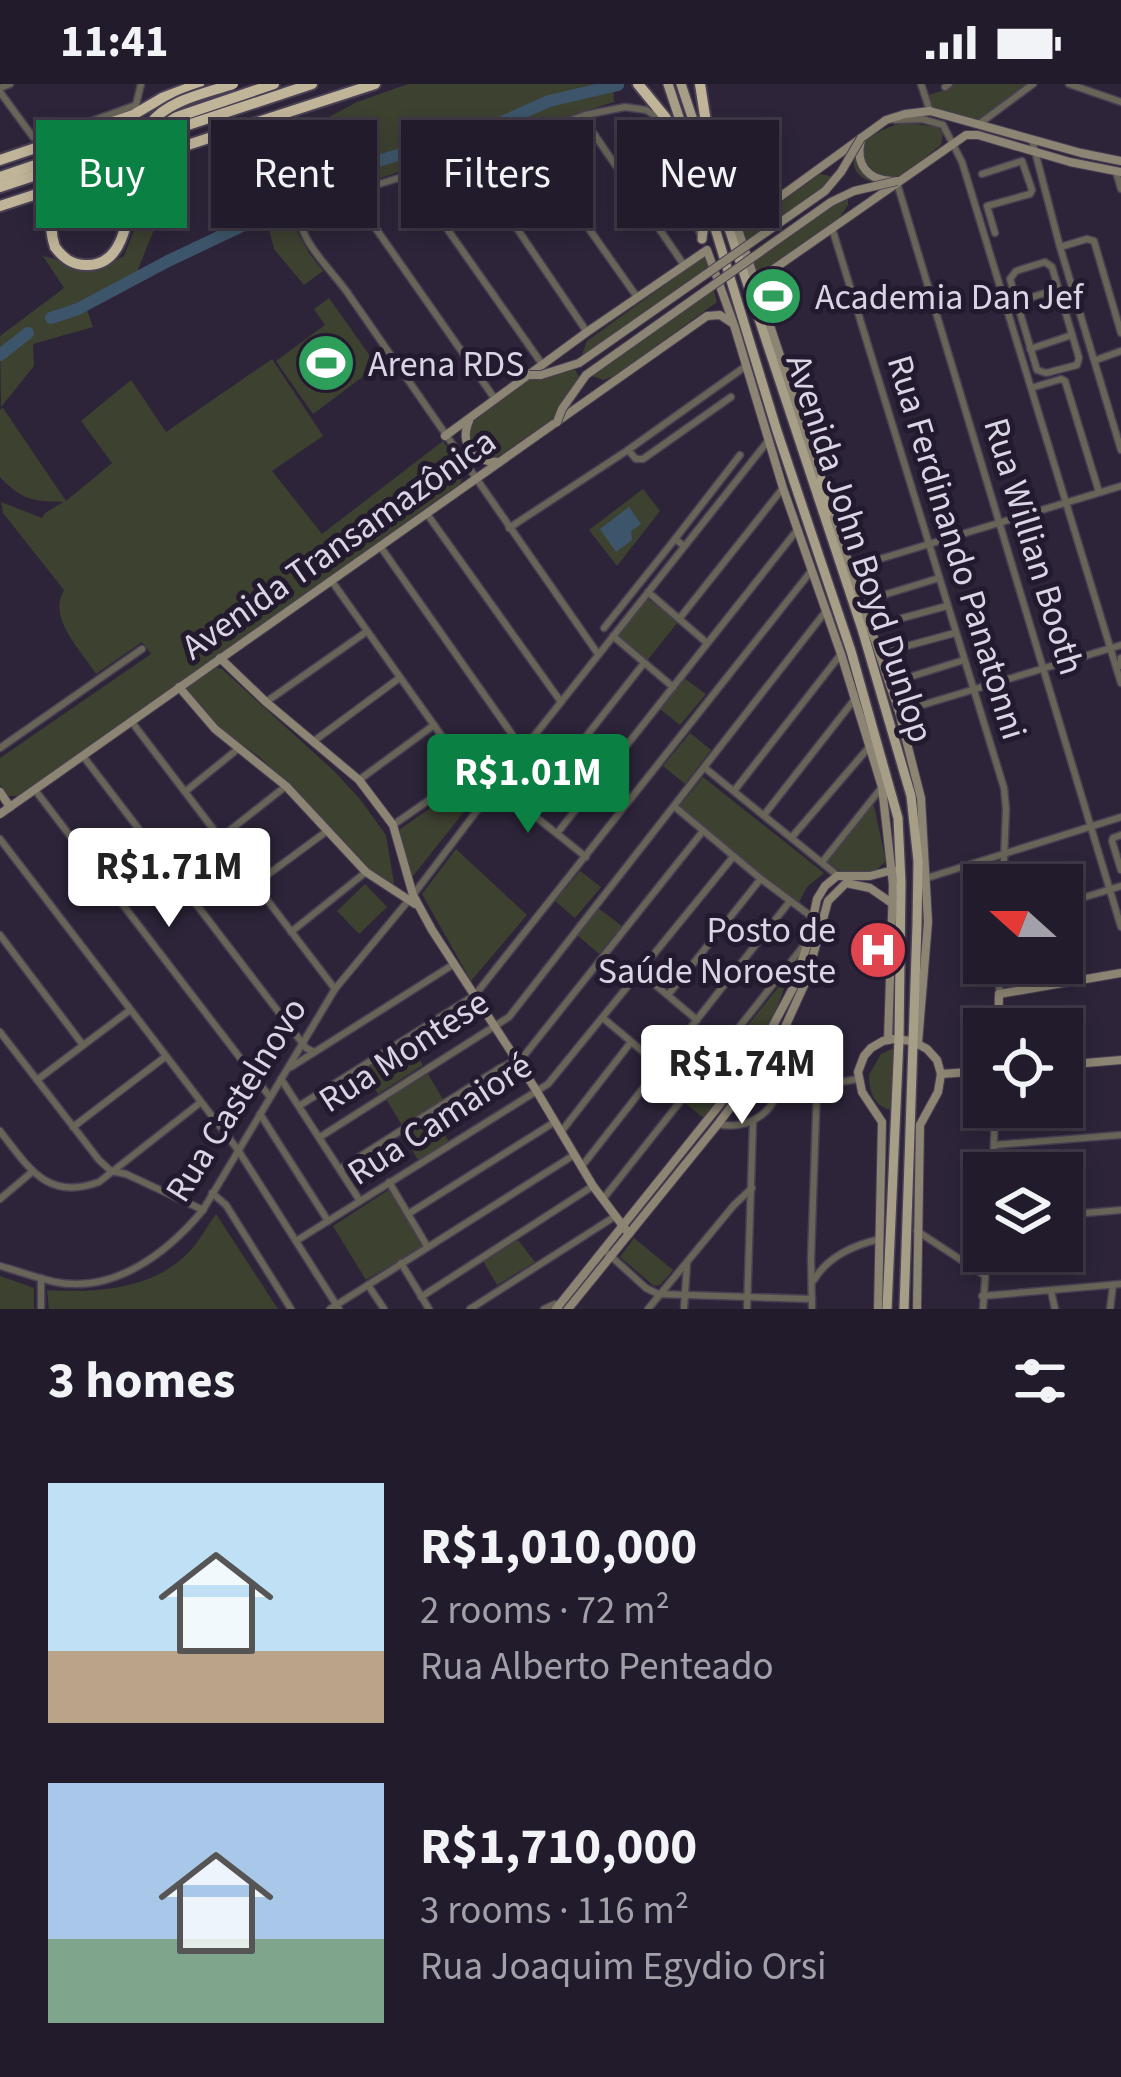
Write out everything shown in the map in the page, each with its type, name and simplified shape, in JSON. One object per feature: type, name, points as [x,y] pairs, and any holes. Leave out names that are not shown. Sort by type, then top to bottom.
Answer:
[{"type":"highway","points":[[0,160],[133,115],[199,84]]},
{"type":"highway","points":[[155,120],[171,106],[233,84]]},
{"type":"highway","points":[[0,177],[274,84]]},
{"type":"highway","points":[[0,187],[312,84]]},
{"type":"highway","points":[[187,145],[375,84]]},
{"type":"highway","points":[[638,84],[666,120]]},
{"type":"highway","points":[[700,84],[706,120]]},
{"type":"highway","points":[[0,206],[36,194]]},
{"type":"highway","points":[[52,228],[55,248],[74,264],[94,265],[113,254],[127,228]]},
{"type":"main road","name":"Avenida John Boyd Dunlop","points":[[668,84],[680,120]]},
{"type":"main road","name":"Avenida John Boyd Dunlop","points":[[683,89],[862,629],[911,796],[918,861],[904,1309]]},
{"type":"main road","points":[[683,89],[698,120]]},
{"type":"main road","points":[[705,244],[706,228]]},
{"type":"main road","name":"Avenida John Boyd Dunlop","points":[[715,228],[851,651],[898,818],[902,883],[883,1309]]},
{"type":"main road","points":[[821,479],[833,548]]},
{"type":"street","points":[[10,84],[0,90],[33,137],[42,139],[137,102],[141,84]]},
{"type":"street","points":[[921,84],[930,111]]},
{"type":"street","points":[[980,124],[1033,84]]},
{"type":"street","points":[[1069,84],[1121,102]]},
{"type":"street","points":[[572,120],[625,107],[646,110],[662,124],[676,156],[882,787],[892,870],[893,1039]]},
{"type":"street","points":[[779,198],[886,120],[930,111],[1121,161]]},
{"type":"street","points":[[585,115],[684,265]]},
{"type":"street","points":[[886,120],[938,122],[954,142],[1121,683]]},
{"type":"street","points":[[755,282],[966,135],[1119,172],[1121,189]]},
{"type":"street","points":[[862,138],[863,167],[877,179],[897,181]]},
{"type":"street","points":[[529,374],[579,363],[824,191],[862,138]]},
{"type":"street","points":[[1032,140],[1121,449]]},
{"type":"street","points":[[982,174],[1023,162],[1030,194]]},
{"type":"street","points":[[557,422],[586,375],[812,215],[854,191],[897,181]]},
{"type":"street","name":"Rua Willian Booth","points":[[897,181],[1121,926]]},
{"type":"street","points":[[994,233],[987,206],[1045,188]]},
{"type":"street","points":[[301,228],[598,654]]},
{"type":"street","points":[[375,228],[495,399]]},
{"type":"street","points":[[447,228],[542,364]]},
{"type":"street","points":[[516,228],[587,332]]},
{"type":"street","points":[[588,228],[637,297]]},
{"type":"street","points":[[737,228],[899,712],[921,798],[927,878],[926,965],[915,1042]]},
{"type":"street","name":"Rua Ferdinando Panatonni","points":[[832,228],[1004,788],[1004,864]]},
{"type":"street","points":[[1060,247],[1094,241],[1121,333]]},
{"type":"street","points":[[445,436],[684,265],[705,244]]},
{"type":"street","points":[[1045,262],[1052,267],[1078,364],[1037,370],[1016,302],[1010,276],[1045,262]]},
{"type":"street","points":[[1016,302],[1059,289]]},
{"type":"street","name":"Avenida Transamazônica","points":[[0,814],[707,316],[723,317],[734,325]]},
{"type":"street","points":[[1013,329],[1023,326]]},
{"type":"street","points":[[1030,349],[1073,335]]},
{"type":"street","points":[[1095,362],[1121,353]]},
{"type":"street","points":[[509,528],[746,366]]},
{"type":"street","points":[[1031,388],[1064,379],[1099,492]]},
{"type":"street","points":[[628,450],[636,459],[643,459],[731,397]]},
{"type":"street","points":[[478,411],[466,425],[466,444],[487,462],[505,459]]},
{"type":"street","name":"Rua Castelnovo","points":[[0,1266],[75,1284],[134,1269],[169,1247],[202,1210],[335,989],[412,900],[487,795],[768,440]]},
{"type":"street","points":[[604,628],[740,455]]},
{"type":"street","points":[[850,568],[1121,486]]},
{"type":"street","points":[[679,620],[783,488]]},
{"type":"street","points":[[427,514],[561,702]]},
{"type":"street","points":[[558,832],[798,529]]},
{"type":"street","points":[[674,539],[684,546]]},
{"type":"street","points":[[380,546],[523,750]]},
{"type":"street","points":[[299,1106],[475,995],[812,570]]},
{"type":"street","points":[[877,597],[938,578]]},
{"type":"street","points":[[332,580],[487,795]]},
{"type":"street","points":[[648,592],[707,643]]},
{"type":"street","points":[[884,623],[947,605]]},
{"type":"street","name":"Rua Montese","points":[[320,1137],[509,1017],[826,611]]},
{"type":"street","points":[[266,702],[368,631]]},
{"type":"street","points":[[892,650],[956,633]]},
{"type":"street","points":[[613,636],[673,688]]},
{"type":"street","points":[[899,712],[1121,645]]},
{"type":"street","points":[[0,748],[142,649]]},
{"type":"street","points":[[734,791],[841,654]]},
{"type":"street","points":[[220,658],[359,780],[393,826],[412,900],[621,1226]]},
{"type":"street","points":[[903,679],[964,660]]},
{"type":"street","points":[[528,810],[644,663]]},
{"type":"street","points":[[314,740],[400,678]]},
{"type":"street","points":[[179,687],[215,729],[286,786],[366,872],[412,900]]},
{"type":"street","points":[[764,815],[854,700]]},
{"type":"street","points":[[130,722],[335,989]]},
{"type":"street","points":[[359,780],[434,725]]},
{"type":"street","points":[[792,837],[870,746]]},
{"type":"street","points":[[184,792],[239,748]]},
{"type":"street","points":[[83,755],[306,1048],[314,1052]]},
{"type":"street","points":[[705,768],[842,879],[870,888],[893,904]]},
{"type":"street","points":[[393,826],[468,773]]},
{"type":"street","points":[[496,785],[586,857]]},
{"type":"street","points":[[220,838],[286,786]]},
{"type":"street","points":[[823,862],[882,787]]},
{"type":"street","points":[[35,790],[271,1096]]},
{"type":"street","points":[[0,792],[10,807]]},
{"type":"street","points":[[674,807],[817,921]]},
{"type":"street","points":[[927,878],[1121,817]]},
{"type":"street","points":[[255,884],[327,831]]},
{"type":"street","points":[[340,1169],[523,1057],[703,831]]},
{"type":"street","points":[[1121,835],[1112,841],[1121,870]]},
{"type":"street","points":[[0,838],[238,1150],[335,1307],[574,1155]]},
{"type":"street","name":"Rua Camaioré","points":[[296,1241],[548,1084],[734,857]]},
{"type":"street","points":[[387,886],[400,885],[405,869]]},
{"type":"street","points":[[544,1309],[554,1304],[561,1308],[607,1253],[621,1226],[780,1038],[806,981],[820,893],[842,879],[892,870]]},
{"type":"street","points":[[291,932],[366,872]]},
{"type":"street","points":[[668,995],[760,879]]},
{"type":"street","points":[[1083,898],[1121,886]]},
{"type":"street","points":[[582,1166],[790,902]]},
{"type":"street","points":[[470,1309],[621,1226],[718,1124],[764,1053],[817,921]]},
{"type":"street","points":[[0,935],[83,1045]]},
{"type":"street","points":[[603,1199],[808,942]]},
{"type":"street","points":[[287,1069],[454,964]]},
{"type":"street","points":[[640,972],[697,1020]]},
{"type":"street","points":[[1000,994],[1121,973]]},
{"type":"street","points":[[999,1008],[1000,984]]},
{"type":"street","points":[[37,1080],[130,1010]]},
{"type":"street","points":[[603,1018],[661,1066]]},
{"type":"street","points":[[0,1032],[111,1171],[202,1210]]},
{"type":"street","points":[[883,1309],[882,1122],[858,1079],[864,1056],[875,1045],[893,1039],[915,1042],[937,1060],[941,1074],[938,1092],[920,1125],[917,1309]]},
{"type":"street","points":[[561,1132],[631,1042]]},
{"type":"street","points":[[718,1124],[753,1122],[771,1106],[778,1078],[764,1053]]},
{"type":"street","points":[[73,1127],[165,1057]]},
{"type":"street","points":[[1083,1063],[1121,1060]]},
{"type":"street","points":[[941,1074],[963,1072]]},
{"type":"street","points":[[281,1079],[360,1201]]},
{"type":"street","points":[[729,1093],[858,1079]]},
{"type":"street","points":[[607,1253],[658,1294],[812,1304],[817,1086]]},
{"type":"street","points":[[0,1131],[32,1172],[53,1186],[75,1189],[99,1182],[201,1102]]},
{"type":"street","points":[[260,1114],[328,1221]]},
{"type":"street","points":[[747,1309],[753,1122]]},
{"type":"street","points":[[408,1214],[553,1123]]},
{"type":"street","points":[[994,1128],[994,1152]]},
{"type":"street","points":[[994,1144],[1121,1135]]},
{"type":"street","points":[[0,1199],[32,1172]]},
{"type":"street","points":[[389,1182],[428,1246]]},
{"type":"street","points":[[421,1297],[593,1186]]},
{"type":"street","points":[[648,1309],[752,1188]]},
{"type":"street","points":[[212,1193],[226,1205],[291,1309]]},
{"type":"street","points":[[1083,1213],[1121,1210]]},
{"type":"street","points":[[917,1231],[984,1275]]},
{"type":"street","points":[[812,1285],[826,1263],[880,1239]]},
{"type":"street","points":[[811,1258],[826,1263]]},
{"type":"street","points":[[683,1309],[687,1260]]},
{"type":"street","points":[[401,1263],[429,1309]]},
{"type":"street","points":[[983,1309],[984,1272]]},
{"type":"street","points":[[41,1278],[41,1309]]},
{"type":"street","points":[[982,1296],[1117,1284],[1110,1309]]},
{"type":"street","points":[[368,1285],[384,1309]]},
{"type":"street","points":[[1051,1291],[1054,1309]]},
{"type":"green space","points":[[408,84],[613,84],[614,102],[558,120],[401,120],[401,171],[377,179],[377,120],[324,120],[357,102]]},
{"type":"green space","points":[[953,84],[1028,84],[980,121],[930,109],[925,96]]},
{"type":"green space","points":[[908,123],[938,127],[943,133],[941,145],[888,182],[861,176],[854,157],[862,144],[885,129]]},
{"type":"green space","points":[[820,174],[835,177],[779,221],[779,203]]},
{"type":"green space","points":[[848,195],[840,217],[757,275],[753,258]]},
{"type":"green space","points":[[135,228],[155,228],[136,274],[84,301],[93,327],[33,344],[34,366],[1,407],[0,336],[64,288],[43,256],[86,269],[124,256]]},
{"type":"green space","points":[[269,228],[295,228],[323,271],[304,285],[274,249]]},
{"type":"green space","points":[[744,228],[769,228],[748,243]]},
{"type":"green space","points":[[706,255],[710,270],[580,360],[587,341]]},
{"type":"green space","points":[[713,288],[717,302],[615,376],[603,380],[590,375]]},
{"type":"green space","name":"Arena RDS","points":[[329,298],[377,366],[313,414],[276,361],[325,325],[314,309]]},
{"type":"green space","points":[[272,359],[323,436],[272,471],[322,534],[443,441],[463,469],[461,483],[20,796],[8,796],[0,785],[0,758],[151,654],[142,642],[96,674],[68,634],[60,612],[64,590],[3,513],[1,502],[42,518],[63,502],[28,498],[0,477],[0,410],[3,408],[66,501],[112,463],[81,421],[131,380],[166,432]]},
{"type":"green space","points":[[573,367],[581,379],[556,417],[493,460],[479,457],[467,437],[469,425],[530,377]]},
{"type":"green space","points":[[643,489],[660,511],[617,566],[589,530]]},
{"type":"green space","points":[[647,598],[678,622],[646,662],[616,638]]},
{"type":"green space","points":[[215,667],[359,798],[386,835],[391,886],[368,870],[261,758],[214,725],[187,685]]},
{"type":"green space","points":[[684,678],[706,694],[680,725],[660,709]]},
{"type":"green space","points":[[690,733],[711,750],[685,784],[663,766]]},
{"type":"green space","points":[[703,777],[824,873],[807,887],[799,902],[677,809]]},
{"type":"green space","points":[[463,786],[475,798],[409,881],[400,829]]},
{"type":"green space","points":[[873,801],[886,861],[874,872],[843,873],[827,862]]},
{"type":"green space","points":[[456,849],[527,915],[471,981],[422,894]]},
{"type":"green space","points":[[580,871],[601,887],[575,918],[555,901]]},
{"type":"green space","points":[[365,884],[387,907],[359,934],[337,911]]},
{"type":"green space","points":[[598,908],[622,926],[599,954],[576,934]]},
{"type":"green space","points":[[789,974],[767,1038],[705,1119],[685,1103]]},
{"type":"green space","points":[[408,1041],[423,1065],[378,1094],[363,1069]]},
{"type":"green space","points":[[896,1047],[895,1111],[874,1099],[869,1075],[881,1054]]},
{"type":"green space","points":[[674,1054],[698,1071],[672,1104],[648,1085]]},
{"type":"green space","points":[[428,1074],[444,1101],[403,1127],[386,1099]]},
{"type":"green space","points":[[434,1116],[449,1142],[418,1160],[403,1135]]},
{"type":"green space","points":[[390,1189],[424,1246],[366,1280],[333,1226]]},
{"type":"green space","points":[[216,1214],[278,1309],[49,1309],[47,1290],[122,1286],[175,1265]]},
{"type":"green space","points":[[634,1238],[673,1270],[660,1285],[654,1286],[620,1257]]},
{"type":"green space","points":[[518,1240],[535,1262],[497,1285],[483,1261]]},
{"type":"green space","points":[[0,1276],[34,1288],[34,1309],[0,1309]]},
{"type":"water","points":[[629,507],[641,524],[631,531],[632,540],[616,552],[600,529]]},
{"type":"waterway","points":[[51,318],[263,216],[328,176],[491,127],[549,101],[618,85]]},
{"type":"waterway","points":[[0,355],[28,333]]},
{"type":"place","name":"Academia Dan Jef","points":[[773,296]]},
{"type":"place","name":"Arena RDS","points":[[326,363]]},
{"type":"place","name":"Posto de Saúde Noroeste","points":[[878,950]]}]
